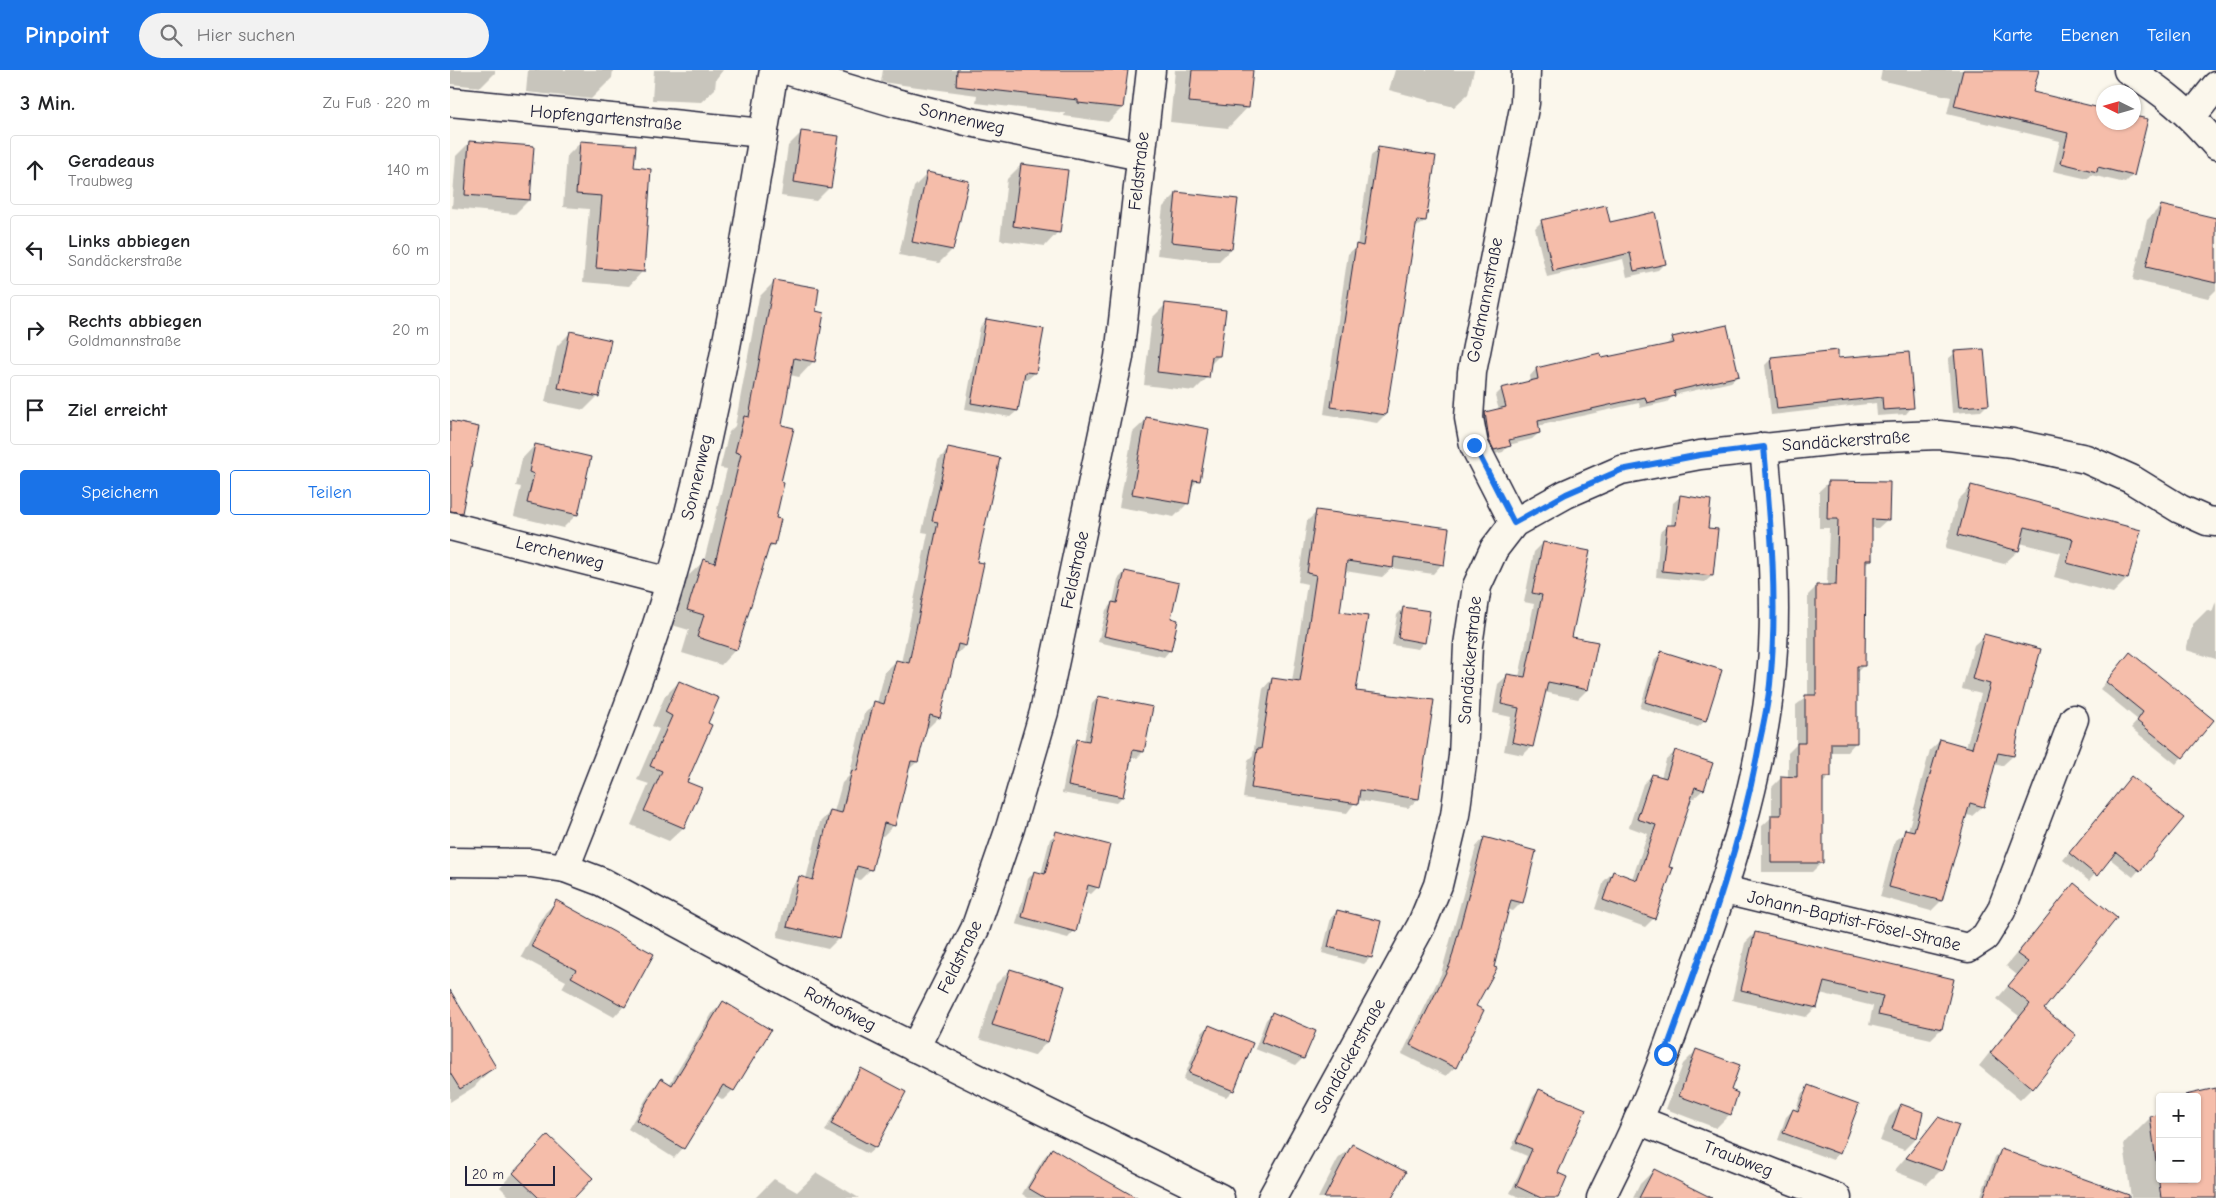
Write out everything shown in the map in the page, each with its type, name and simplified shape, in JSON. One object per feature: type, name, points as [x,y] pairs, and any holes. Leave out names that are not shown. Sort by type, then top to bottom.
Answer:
[{"type":"street","name":"Sonnenweg","points":[[565,868],[620,730],[670,582],[699,474],[724,350],[774,70]]},
{"type":"street","name":"Sonnenweg","points":[[786,70],[896,103],[970,122],[1141,156]]},
{"type":"street","name":"Feldstraße","points":[[915,1048],[975,929],[1010,828],[1044,712],[1119,357],[1151,70]]},
{"type":"street","name":"Goldmannstraße","points":[[1514,523],[1474,445],[1468,418],[1472,372],[1525,103],[1526,70]]},
{"type":"street","points":[[2128,70],[2153,85],[2192,116],[2216,145]]},
{"type":"street","points":[[2192,116],[2216,86]]},
{"type":"street","name":"Hopfengartenstraße","points":[[450,102],[620,121],[763,133]]},
{"type":"street","name":"Sandäckerstraße","points":[[1272,1198],[1421,926],[1438,885],[1455,815],[1463,756],[1468,645],[1477,586],[1494,549],[1514,523],[1566,494],[1621,470],[1700,455],[1764,447],[1857,438],[1939,435],[2012,442],[2086,459],[2131,479],[2180,509],[2216,522]]},
{"type":"street","points":[[1601,1198],[1638,1120],[1724,890],[1754,772],[1770,686],[1774,608],[1770,516],[1764,447]]},
{"type":"street","name":"Lerchenweg","points":[[450,526],[670,582]]},
{"type":"street","name":"Johann-Baptist-Fösel-Straße","points":[[1724,890],[1968,948],[1986,937],[2001,911],[2074,719]]},
{"type":"street","name":"Rothofweg","points":[[450,862],[531,863],[565,868],[602,882],[841,1011],[1220,1198]]},
{"type":"street","name":"Traubweg","points":[[1638,1120],[1837,1198]]},
{"type":"building","points":[[957,70],[1128,70],[1123,108],[1078,103],[1078,100],[956,86]]},
{"type":"building","points":[[1192,70],[1253,70],[1249,108],[1189,102]]},
{"type":"building","points":[[1963,70],[2039,70],[2033,92],[2096,107],[2096,130],[2141,130],[2141,118],[2148,119],[2134,176],[2098,167],[2097,172],[2061,163],[2068,133],[1954,106]]},
{"type":"building","points":[[801,131],[839,136],[831,188],[794,182]]},
{"type":"building","points":[[469,141],[534,146],[530,200],[465,195]]},
{"type":"building","points":[[580,141],[636,145],[634,167],[651,169],[644,272],[596,268],[602,196],[576,194]]},
{"type":"building","points":[[1378,147],[1436,156],[1426,221],[1417,220],[1386,415],[1331,407],[1356,244],[1363,246]]},
{"type":"building","points":[[1021,164],[1068,170],[1060,233],[1013,226]]},
{"type":"building","points":[[927,172],[969,181],[953,250],[912,242]]},
{"type":"building","points":[[1176,192],[1238,199],[1232,249],[1171,242]]},
{"type":"building","points":[[1606,205],[1610,222],[1655,212],[1666,264],[1634,271],[1630,253],[1553,271],[1541,220]]},
{"type":"building","points":[[2161,205],[2216,218],[2216,283],[2146,267]]},
{"type":"building","points":[[774,280],[819,288],[816,311],[824,313],[815,362],[794,358],[782,425],[794,428],[781,482],[784,483],[776,518],[781,519],[775,545],[770,544],[737,650],[697,637],[704,615],[687,610],[703,559],[715,563],[741,454],[735,452],[744,416],[749,417]]},
{"type":"building","points":[[1165,303],[1226,310],[1220,356],[1212,356],[1209,378],[1157,372]]},
{"type":"building","points":[[986,319],[1044,329],[1036,373],[1025,372],[1018,411],[971,403]]},
{"type":"building","points":[[1727,325],[1739,376],[1674,391],[1675,396],[1647,403],[1645,397],[1538,421],[1540,433],[1509,440],[1511,446],[1494,450],[1489,440],[1485,412],[1506,407],[1501,388],[1538,379],[1536,368],[1600,353],[1602,358],[1674,343],[1672,337]]},
{"type":"building","points":[[570,331],[611,340],[599,397],[558,388]]},
{"type":"building","points":[[1984,349],[1989,405],[1959,407],[1954,351]]},
{"type":"building","points":[[1838,350],[1838,358],[1909,352],[1914,408],[1883,410],[1882,397],[1777,409],[1771,357]]},
{"type":"building","points":[[1146,417],[1209,429],[1200,481],[1193,480],[1189,504],[1132,494]]},
{"type":"building","points":[[450,421],[479,427],[462,513],[450,511]]},
{"type":"building","points":[[535,444],[591,457],[578,515],[527,503],[534,474],[529,472]]},
{"type":"building","points":[[948,447],[1000,458],[977,562],[984,563],[966,646],[958,644],[940,718],[930,715],[918,762],[911,761],[895,826],[884,823],[872,870],[857,866],[840,939],[787,927],[799,876],[813,880],[830,810],[842,813],[852,770],[857,771],[874,701],[884,704],[896,660],[909,663],[938,522],[932,521]]},
{"type":"building","points":[[1828,481],[1890,482],[1889,520],[1872,519],[1872,560],[1866,560],[1865,666],[1857,666],[1857,743],[1831,743],[1831,777],[1823,777],[1823,863],[1771,863],[1771,815],[1781,815],[1781,776],[1797,777],[1797,743],[1805,743],[1805,695],[1816,695],[1816,585],[1836,585],[1838,519],[1827,519]]},
{"type":"building","points":[[1971,485],[2141,530],[2128,579],[2067,563],[2073,539],[2025,527],[2019,551],[1958,535]]},
{"type":"building","points":[[1680,495],[1711,500],[1708,528],[1718,529],[1713,576],[1662,571],[1667,525],[1676,525]]},
{"type":"building","points":[[1316,510],[1449,528],[1444,565],[1394,557],[1393,568],[1347,561],[1340,612],[1368,616],[1356,691],[1434,700],[1419,799],[1360,790],[1358,804],[1251,788],[1257,749],[1261,749],[1272,678],[1300,682],[1316,575],[1307,573]]},
{"type":"building","points":[[1543,542],[1590,551],[1572,637],[1598,642],[1588,690],[1548,682],[1533,747],[1512,742],[1519,708],[1501,704],[1507,674],[1525,677],[1542,595],[1532,593]]},
{"type":"building","points":[[1125,571],[1179,583],[1171,618],[1178,620],[1171,651],[1104,636],[1112,602],[1117,603]]},
{"type":"building","points":[[1403,607],[1430,611],[1425,643],[1398,638]]},
{"type":"building","points":[[1984,634],[2041,649],[2019,730],[2014,756],[1998,753],[1984,807],[1970,803],[1942,901],[1889,887],[1905,829],[1914,831],[1940,739],[1972,748],[1990,684],[1972,679]]},
{"type":"building","points":[[1661,651],[1722,670],[1706,721],[1645,702]]},
{"type":"building","points":[[2130,652],[2214,720],[2183,758],[2137,721],[2143,712],[2106,682]]},
{"type":"building","points":[[679,681],[719,698],[708,723],[712,725],[687,782],[702,788],[684,828],[644,811],[662,771],[650,766],[672,716],[665,712]]},
{"type":"building","points":[[1098,696],[1153,707],[1144,752],[1133,750],[1123,797],[1068,786],[1077,739],[1089,741]]},
{"type":"building","points":[[1675,750],[1713,763],[1704,790],[1695,787],[1669,867],[1673,868],[1655,919],[1603,900],[1613,871],[1637,880],[1656,825],[1637,819],[1652,774],[1666,778]]},
{"type":"building","points":[[2131,776],[2184,818],[2140,871],[2116,852],[2097,876],[2069,853]]},
{"type":"building","points":[[1056,831],[1110,845],[1099,888],[1088,885],[1076,932],[1022,917],[1034,871],[1045,874]]},
{"type":"building","points":[[1484,837],[1536,851],[1523,903],[1511,900],[1494,967],[1497,968],[1476,1006],[1484,1010],[1456,1068],[1410,1045],[1450,964]]},
{"type":"building","points":[[2074,883],[2117,918],[2044,1009],[2076,1035],[2033,1089],[1990,1053],[2030,1004],[2008,986],[2028,962],[2017,954]]},
{"type":"building","points":[[556,900],[654,954],[625,1007],[571,977],[576,970],[531,946]]},
{"type":"building","points":[[1337,910],[1381,921],[1372,958],[1328,947]]},
{"type":"building","points":[[1755,932],[1954,979],[1942,1029],[1878,1015],[1883,996],[1824,982],[1817,1008],[1741,990]]},
{"type":"building","points":[[1010,969],[1065,986],[1048,1042],[992,1025]]},
{"type":"building","points":[[450,990],[496,1067],[460,1089],[450,1073]]},
{"type":"building","points":[[723,1001],[771,1030],[734,1091],[723,1085],[684,1149],[636,1120],[661,1078],[672,1085]]},
{"type":"building","points":[[1272,1012],[1316,1031],[1304,1059],[1261,1042]]},
{"type":"building","points":[[1209,1025],[1253,1043],[1234,1091],[1189,1073]]},
{"type":"building","points":[[1696,1049],[1740,1065],[1731,1090],[1738,1093],[1731,1115],[1679,1096]]},
{"type":"building","points":[[861,1068],[906,1092],[876,1148],[831,1124]]},
{"type":"building","points":[[1808,1085],[1859,1104],[1840,1154],[1783,1133],[1793,1109],[1798,1111]]},
{"type":"building","points":[[2216,1088],[2216,1198],[2161,1198],[2159,1183],[2201,1183],[2201,1093],[2194,1093]]},
{"type":"building","points":[[1539,1089],[1586,1109],[1558,1173],[1567,1177],[1558,1198],[1541,1198],[1516,1186],[1532,1149],[1516,1142]]},
{"type":"building","points":[[1901,1104],[1923,1112],[1917,1138],[1892,1129]]},
{"type":"building","points":[[2156,1115],[2156,1161],[2150,1116]]},
{"type":"building","points":[[1938,1117],[1959,1125],[1942,1171],[1906,1158]]},
{"type":"building","points":[[548,1135],[593,1178],[574,1198],[539,1198],[513,1173]]},
{"type":"building","points":[[1352,1144],[1406,1172],[1392,1198],[1324,1198]]},
{"type":"building","points":[[1052,1148],[1137,1198],[1045,1198],[1028,1188]]},
{"type":"building","points":[[2001,1149],[2129,1195],[2129,1198],[1983,1198]]},
{"type":"building","points":[[1654,1169],[1712,1198],[1639,1198]]},
{"type":"route","points":[[1474,445],[1514,523],[1566,494],[1621,470],[1700,455],[1764,447],[1770,516],[1774,608],[1770,686],[1754,772],[1724,890],[1665,1054]]}]
